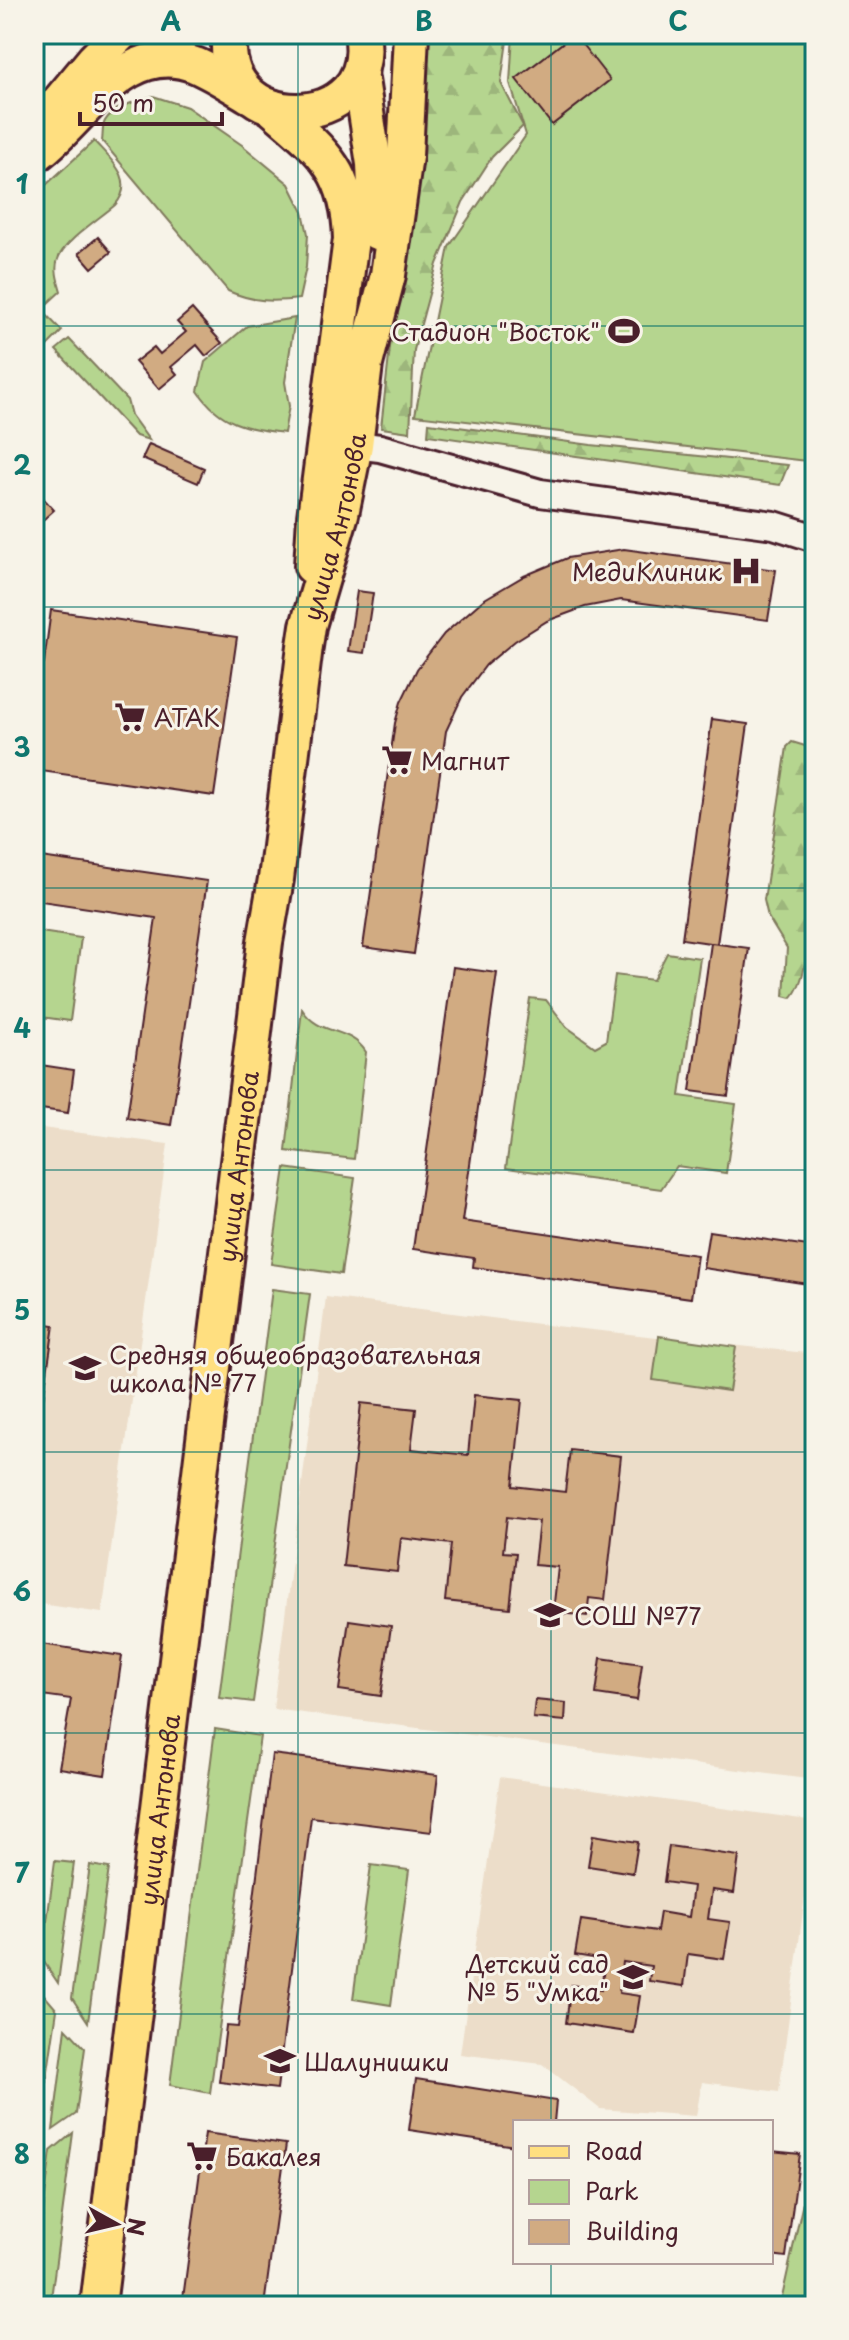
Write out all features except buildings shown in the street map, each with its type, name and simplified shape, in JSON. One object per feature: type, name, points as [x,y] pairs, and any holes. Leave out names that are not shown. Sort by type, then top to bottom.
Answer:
[{"type":"main road","points":[[34,130],[120,34]]},
{"type":"main road","points":[[83,76],[148,34]]},
{"type":"main road","points":[[230,34],[233,75],[260,101],[308,138],[332,166],[345,190],[351,239],[340,445]]},
{"type":"main road","points":[[362,34],[364,44],[360,73],[378,202],[365,364]]},
{"type":"main road","name":"улица Антонова","points":[[98,2306],[261,972],[308,626],[315,517],[365,364],[388,275],[405,156],[411,34]]},
{"type":"main road","points":[[34,156],[69,126],[110,80],[150,63],[165,60],[196,66],[260,101],[302,112],[336,101],[350,89],[360,73]]},
{"type":"street","points":[[340,445],[380,448],[540,493],[774,525],[815,538]]},
{"type":"shaded area","name":"Средняя общеобразовательная школа № 77","points":[[34,1127],[168,1144],[102,1613],[34,1603]]},
{"type":"shaded area","name":"СОШ №77","points":[[326,1297],[815,1354],[815,1780],[273,1709]]},
{"type":"shaded area","name":"Детский сад № 5 \"Умка\"","points":[[500,1777],[815,1821],[779,2092],[702,2082],[696,2116],[600,2109],[542,2064],[460,2054]]},
{"type":"green space","points":[[425,34],[508,34],[501,83],[523,126],[492,157],[463,202],[437,264],[414,350],[410,432],[381,428]]},
{"type":"green space","name":"Стадион \"Восток\"","points":[[513,34],[815,34],[815,462],[415,415],[449,247],[526,135],[510,83]]},
{"type":"green space","points":[[153,96],[187,107],[242,145],[289,184],[303,212],[308,234],[306,267],[299,299],[263,300],[228,291],[102,141],[104,123],[114,111]]},
{"type":"green space","points":[[94,141],[114,163],[123,179],[121,196],[62,252],[56,267],[61,291],[48,303],[34,288],[34,196]]},
{"type":"green space","points":[[34,302],[62,331],[44,349],[34,338]]},
{"type":"green space","points":[[295,318],[285,382],[289,406],[284,433],[246,426],[225,418],[198,391],[205,362],[247,326]]},
{"type":"green space","points":[[69,339],[127,400],[131,415],[149,440],[136,436],[56,350]]},
{"type":"green space","points":[[429,423],[591,445],[788,465],[780,485],[428,435]]},
{"type":"green space","points":[[792,742],[815,749],[815,804],[812,919],[801,981],[791,998],[784,996],[787,948],[768,917],[764,900],[787,747]]},
{"type":"green space","points":[[34,931],[81,938],[70,1021],[34,1016]]},
{"type":"green space","points":[[667,953],[700,958],[680,1096],[736,1104],[726,1173],[677,1166],[661,1189],[506,1168],[530,998],[546,1000],[567,1027],[595,1047],[606,1041],[615,975],[653,980]]},
{"type":"green space","points":[[302,1009],[317,1024],[351,1038],[366,1052],[354,1159],[286,1151]]},
{"type":"green space","points":[[285,1168],[355,1178],[341,1274],[271,1264]]},
{"type":"green space","points":[[272,1289],[310,1294],[253,1702],[219,1698]]},
{"type":"green space","points":[[659,1336],[736,1347],[729,1391],[653,1380]]},
{"type":"green space","points":[[215,1729],[260,1736],[210,2093],[170,2085]]},
{"type":"green space","points":[[55,1861],[74,1863],[58,1983],[42,1959]]},
{"type":"green space","points":[[90,1865],[109,1868],[88,2022],[72,1998]]},
{"type":"green space","points":[[371,1865],[409,1870],[391,2005],[353,1999]]},
{"type":"green space","points":[[34,1983],[57,2010],[38,2139],[34,2141]]},
{"type":"green space","points":[[66,2028],[85,2048],[76,2114],[53,2130]]},
{"type":"green space","points":[[73,2133],[50,2306],[34,2306],[34,2280],[51,2151]]},
{"type":"green space","points":[[815,2148],[815,2306],[781,2306],[781,2302]]},
{"type":"place","name":"Стадион \"Восток\"","points":[[624,331]]},
{"type":"place","name":"МедиКлиник","points":[[746,571]]},
{"type":"place","name":"АТАК","points":[[130,717]]},
{"type":"place","name":"Магнит","points":[[397,760]]},
{"type":"place","name":"Средняя общеобразовательная школа № 77","points":[[85,1368]]},
{"type":"place","name":"СОШ №77","points":[[550,1615]]},
{"type":"place","name":"Детский сад № 5 \"Умка\"","points":[[633,1977]]},
{"type":"place","name":"Шалунишки","points":[[280,2061]]},
{"type":"place","name":"Бакалея","points":[[202,2156]]}]
